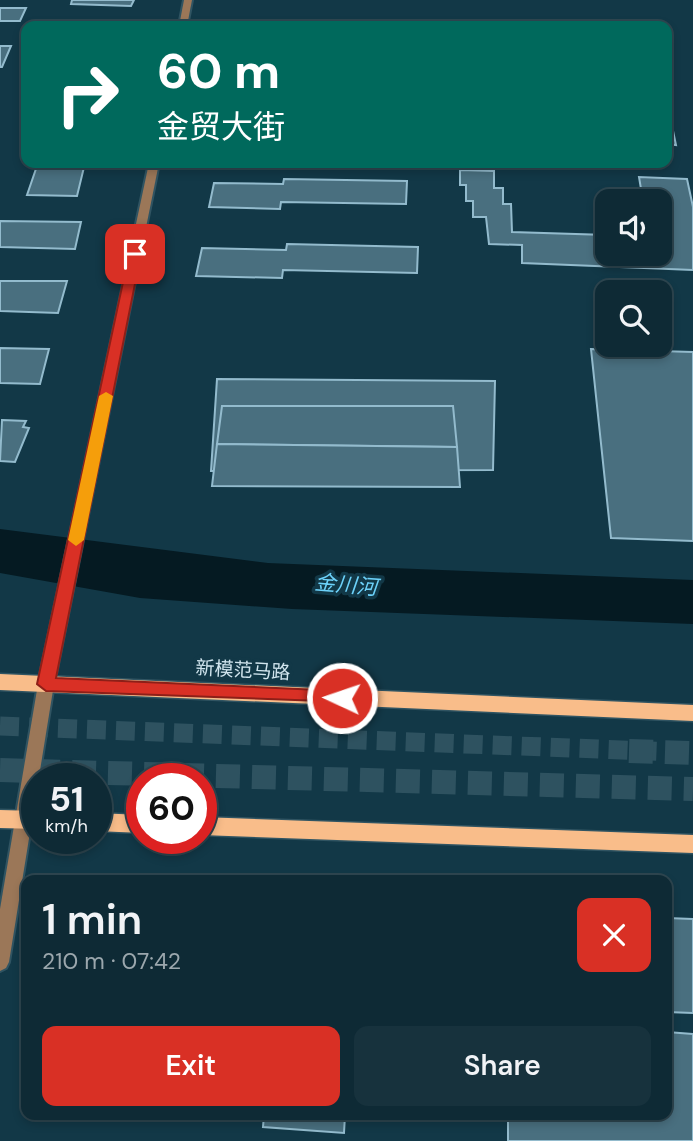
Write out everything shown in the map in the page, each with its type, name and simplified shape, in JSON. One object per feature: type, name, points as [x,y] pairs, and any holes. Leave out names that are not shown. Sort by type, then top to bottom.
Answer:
[{"type":"main road","name":"新模范马路","points":[[0,682],[693,713]]},
{"type":"main road","points":[[0,818],[21,819]]},
{"type":"main road","points":[[217,827],[693,844]]},
{"type":"street","points":[[184,21],[188,0]]},
{"type":"street","points":[[37,763],[46,684],[153,168]]},
{"type":"street","points":[[0,962],[23,854]]},
{"type":"water","name":"金川河","points":[[0,529],[268,563],[693,580],[693,624],[292,609],[140,598],[0,573]]},
{"type":"building","points":[[72,0],[134,0],[131,6],[71,4]]},
{"type":"building","points":[[0,8],[26,8],[20,21],[0,21]]},
{"type":"building","points":[[0,46],[11,46],[2,67],[0,67]]},
{"type":"building","points":[[672,126],[676,145],[672,145]]},
{"type":"building","points":[[36,168],[84,168],[77,196],[27,195]]},
{"type":"building","points":[[460,170],[494,171],[494,188],[503,188],[503,204],[511,204],[512,232],[595,235],[595,266],[522,263],[522,245],[489,244],[486,217],[473,217],[473,201],[466,201],[466,185],[460,185]]},
{"type":"building","points":[[639,177],[687,179],[693,207],[693,270],[595,266],[672,266],[672,189],[641,189]]},
{"type":"building","points":[[284,179],[407,181],[406,204],[281,202],[280,209],[209,207],[214,183],[283,184]]},
{"type":"building","points":[[0,221],[81,222],[75,249],[0,247]]},
{"type":"building","points":[[287,244],[418,247],[417,273],[283,270],[282,278],[196,276],[202,248],[286,250]]},
{"type":"building","points":[[0,281],[67,281],[58,313],[0,311]]},
{"type":"building","points":[[0,348],[49,349],[40,384],[0,383]]},
{"type":"building","points":[[591,349],[595,349],[595,357],[672,357],[672,351],[693,352],[693,541],[611,538]]},
{"type":"building","points":[[217,379],[495,381],[493,470],[211,471]]},
{"type":"building","points":[[222,406],[453,406],[457,447],[217,444]]},
{"type":"building","points":[[2,420],[26,421],[23,427],[29,428],[15,462],[0,461]]},
{"type":"building","points":[[217,444],[457,447],[460,487],[212,486]]},
{"type":"building","points":[[672,918],[693,919],[693,1013],[672,1012]]},
{"type":"building","points":[[672,1032],[693,1034],[693,1141],[508,1141],[508,1120],[672,1120]]},
{"type":"building","points":[[264,1120],[345,1120],[344,1133],[263,1127]]},
{"type":"tunnel","points":[[0,726],[674,752]]},
{"type":"tunnel","points":[[629,751],[693,753]]},
{"type":"tunnel","points":[[0,770],[693,789]]},
{"type":"slow traffic","points":[[76,540],[106,396]]},
{"type":"route","points":[[135,254],[46,684],[342,698]]}]
